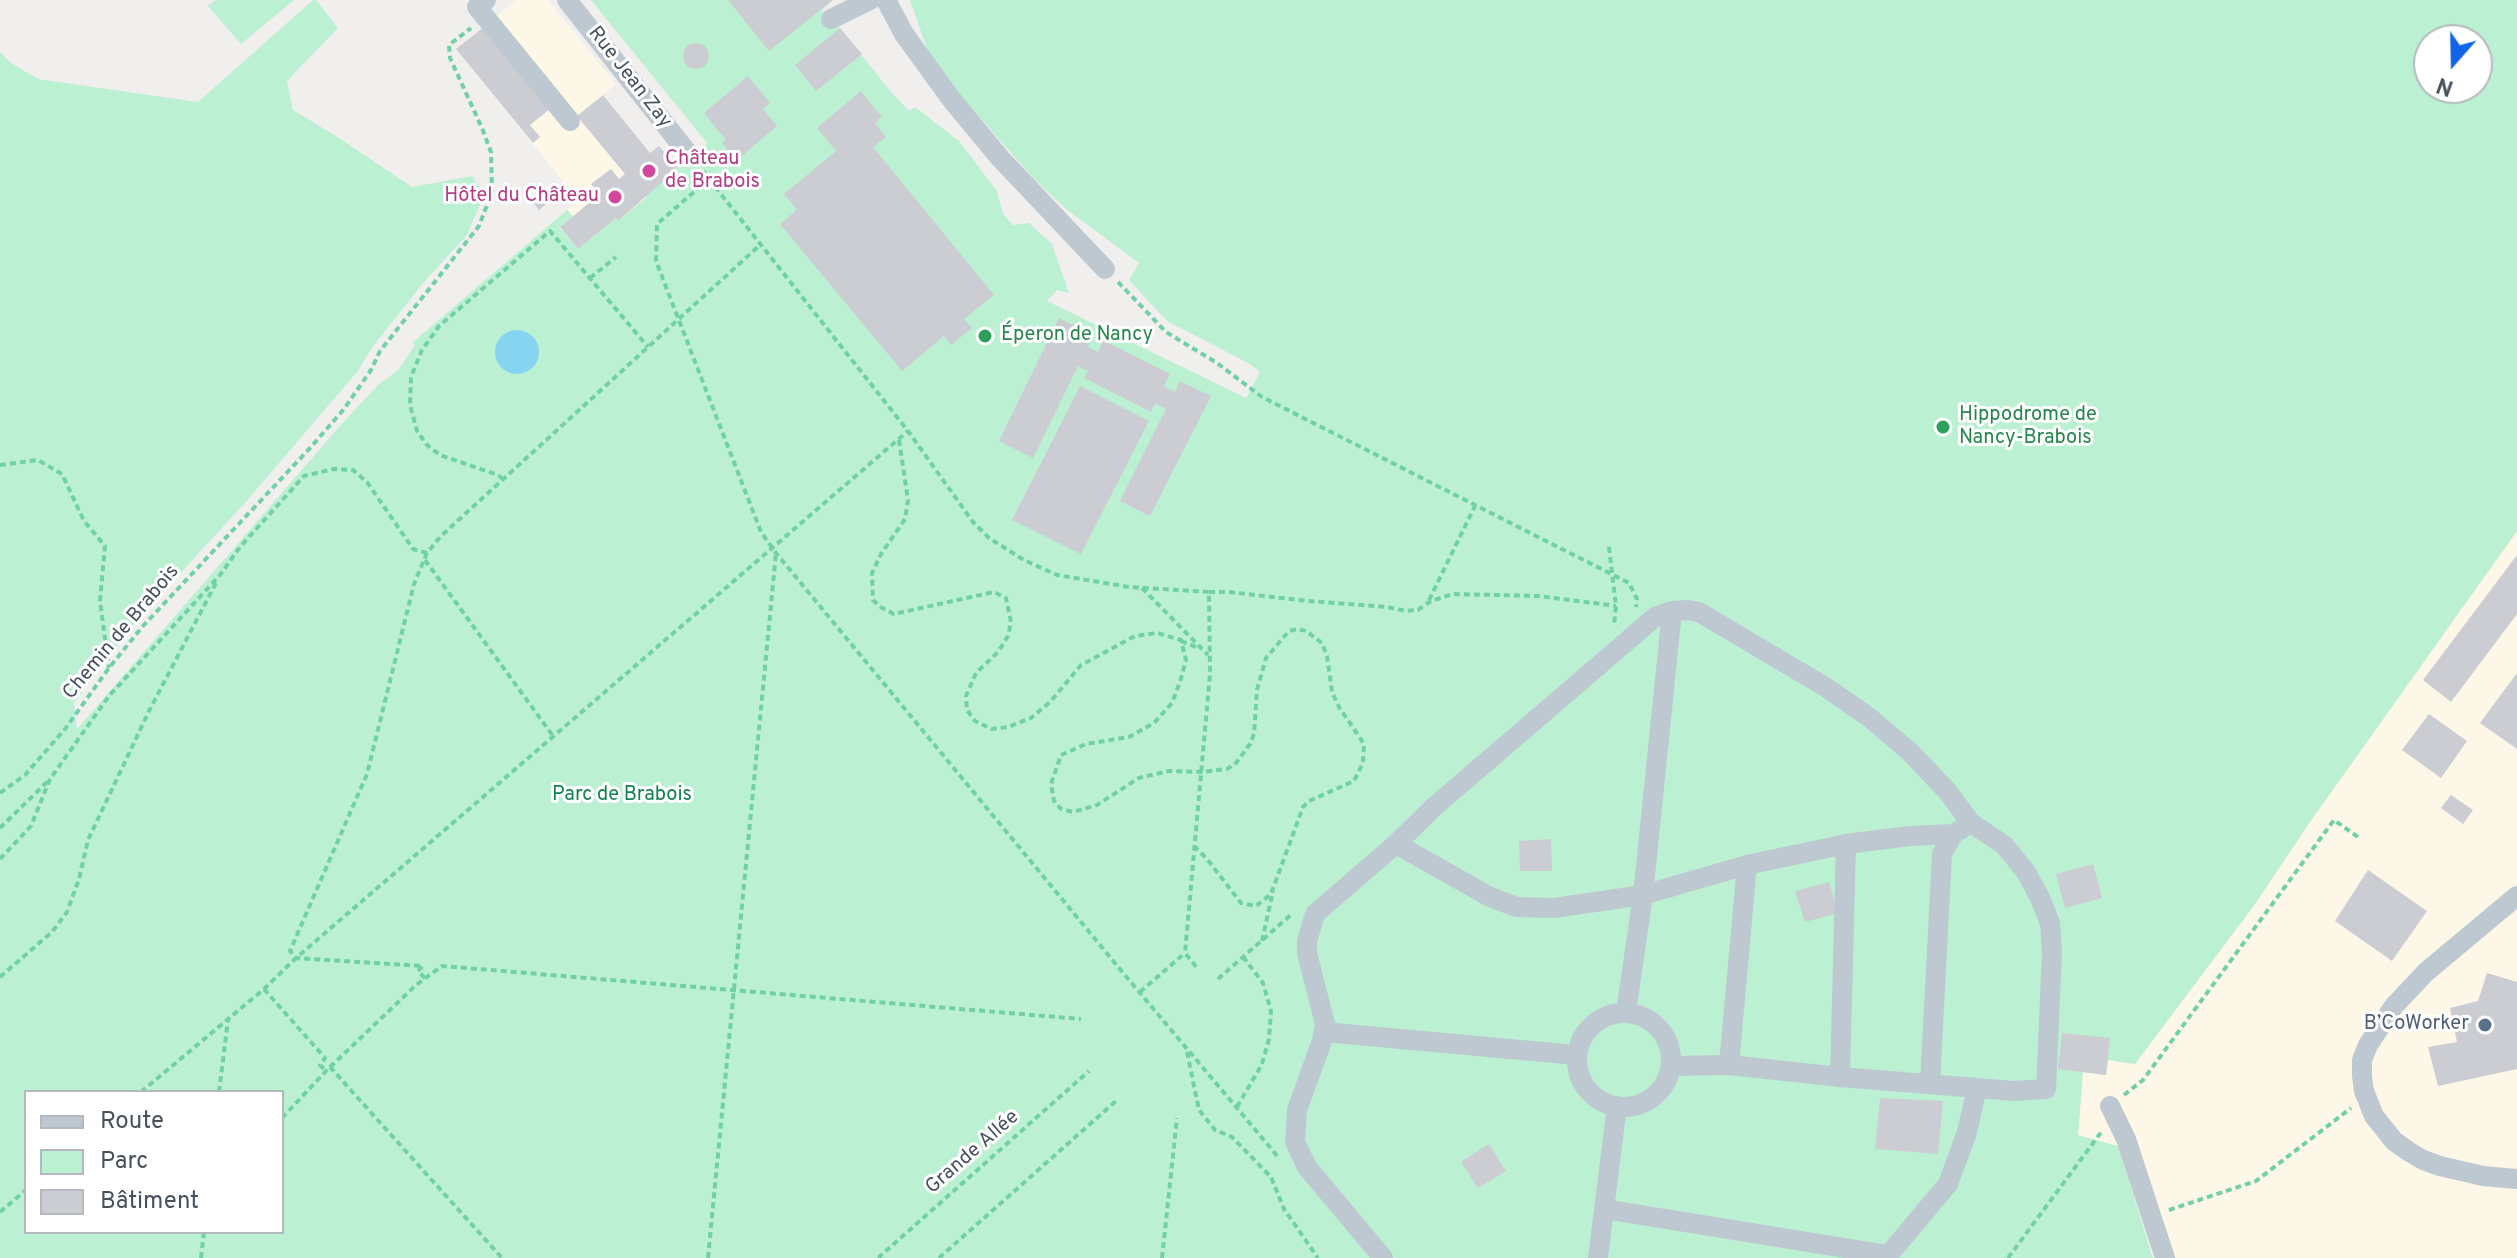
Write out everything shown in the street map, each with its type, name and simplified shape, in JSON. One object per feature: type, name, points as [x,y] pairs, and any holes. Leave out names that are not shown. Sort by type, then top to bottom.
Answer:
[{"type":"street","name":"Rue Jean Zay","points":[[567,0],[690,156]]},
{"type":"street","points":[[831,19],[870,0]]},
{"type":"street","points":[[886,0],[904,34],[952,100],[1000,158],[1105,269]]},
{"type":"street","points":[[486,8],[570,121]]},
{"type":"street","points":[[1626,1012],[1643,895],[1672,611]]},
{"type":"street","points":[[1383,1258],[1307,1167],[1295,1142],[1297,1110],[1325,1024],[1307,953],[1309,928],[1315,914],[1434,807],[1655,617],[1672,611],[1699,612],[1801,672],[1870,718],[1911,753],[1948,792],[1962,828]]},
{"type":"street","points":[[1930,1084],[1942,854],[1962,828]]},
{"type":"street","points":[[1396,844],[1490,897],[1517,907],[1554,908],[1643,895],[1747,865],[1846,844],[1962,828],[2004,845],[2026,872],[2050,923],[2052,953],[2046,1089],[2014,1091],[1729,1065],[1671,1066]]},
{"type":"street","points":[[1840,1077],[1846,844]]},
{"type":"street","points":[[1729,1065],[1747,865]]},
{"type":"street","points":[[2517,896],[2426,972],[2381,1022],[2362,1060],[2364,1091],[2374,1116],[2394,1141],[2423,1160],[2462,1172],[2517,1179]]},
{"type":"street","points":[[1626,1012],[1645,1017],[1660,1030],[1669,1046],[1671,1066],[1668,1078],[1652,1097],[1641,1103],[1617,1106],[1603,1102],[1582,1083],[1576,1055],[1580,1041],[1599,1019],[1626,1012]]},
{"type":"street","points":[[1324,1032],[1576,1055]]},
{"type":"street","points":[[1604,1209],[1887,1257],[1948,1184],[1967,1132],[1977,1088]]},
{"type":"street","points":[[1598,1258],[1617,1106]]},
{"type":"street","points":[[2110,1106],[2126,1139],[2165,1258]]},
{"type":"path","name":"Chemin de Brabois","points":[[0,793],[25,775],[65,729],[143,626],[344,409],[380,351],[469,241],[486,212],[492,192],[491,152],[450,58],[449,45],[486,8]]},
{"type":"path","points":[[690,156],[908,431],[973,522],[1007,551],[1057,575],[1142,588],[1229,592],[1406,611],[1418,610],[1428,602],[1453,594],[1574,599],[1616,606]]},
{"type":"path","points":[[709,179],[657,224],[656,261],[761,532],[1285,1165]]},
{"type":"path","points":[[503,479],[454,462],[427,445],[417,431],[410,405],[411,377],[415,363],[439,326],[550,231],[648,347]]},
{"type":"path","points":[[425,978],[418,971],[423,966],[296,958],[290,951],[367,774],[414,584],[426,556],[441,536],[761,244]]},
{"type":"path","points":[[590,278],[616,257]]},
{"type":"path","points":[[1105,269],[1166,332],[1217,363],[1262,397],[1629,583],[1637,599],[1635,613]]},
{"type":"path","points":[[143,1090],[264,989],[553,736],[774,550],[908,431]]},
{"type":"path","points":[[899,440],[908,500],[905,519],[872,573],[873,600],[894,614],[994,592],[1006,598],[1011,622],[1008,636],[998,652],[976,673],[966,696],[967,710],[975,721],[992,729],[1008,727],[1031,718],[1051,701],[1081,665],[1135,636],[1157,633],[1201,649]]},
{"type":"path","points":[[0,465],[38,460],[62,474],[84,521],[105,546],[100,601],[109,668]]},
{"type":"path","points":[[0,828],[50,779],[109,696],[220,575],[240,547],[304,476],[334,469],[353,470],[367,482],[413,549],[426,556],[553,736]]},
{"type":"path","points":[[1428,602],[1475,506]]},
{"type":"path","points":[[1609,547],[1616,606],[1614,631],[1624,622]]},
{"type":"path","points":[[708,1258],[774,550]]},
{"type":"path","points":[[0,977],[52,932],[67,912],[88,840],[149,711],[220,575]]},
{"type":"path","points":[[1142,588],[1209,657]]},
{"type":"path","points":[[1198,969],[1185,953],[1210,674],[1209,592]]},
{"type":"path","points":[[1181,640],[1186,660],[1172,703],[1154,723],[1129,737],[1086,744],[1061,755],[1051,784],[1054,801],[1061,809],[1073,812],[1097,805],[1139,778],[1169,771],[1227,769],[1236,763],[1254,734],[1257,690],[1266,658],[1289,631],[1297,629],[1314,635],[1322,643],[1327,656],[1332,692],[1359,734],[1365,754],[1354,781],[1309,801],[1303,807],[1275,885],[1262,941]]},
{"type":"path","points":[[0,859],[31,826],[50,779]]},
{"type":"path","points":[[2143,1080],[2334,820],[2361,839]]},
{"type":"path","points":[[1193,845],[1241,903],[1256,906],[1271,894],[1275,885]]},
{"type":"path","points":[[1218,979],[1298,909]]},
{"type":"path","points":[[1140,992],[1185,953]]},
{"type":"path","points":[[1237,1107],[1262,1064],[1269,1039],[1271,1011],[1263,983],[1243,957]]},
{"type":"path","points":[[284,1116],[328,1069],[425,978],[442,966],[1081,1019]]},
{"type":"path","points":[[264,989],[325,1058],[320,1065],[328,1069],[502,1258]]},
{"type":"path","points":[[219,1090],[229,1017]]},
{"type":"path","points":[[1187,1049],[1199,1110],[1215,1130],[1232,1137],[1271,1177],[1284,1209],[1318,1258]]},
{"type":"path","name":"Grande Allée","points":[[878,1258],[1089,1071]]},
{"type":"path","points":[[2152,1215],[2256,1181],[2367,1098]]},
{"type":"path","points":[[939,1258],[1116,1101]]},
{"type":"path","points":[[2008,1258],[2101,1134],[2110,1106]]},
{"type":"path","points":[[1162,1258],[1177,1118]]},
{"type":"path","points":[[0,1212],[24,1192]]},
{"type":"path","points":[[201,1258],[204,1234]]},
{"type":"shaded area","points":[[516,0],[548,0],[616,84],[603,95],[650,153],[659,146],[678,168],[618,221],[615,219],[578,249],[560,227],[573,217],[567,210],[578,200],[456,49]]},
{"type":"shaded area","points":[[2517,531],[2517,1258],[2153,1258],[2118,1146],[2078,1135],[2083,1072],[2107,1060],[2135,1064],[2253,907]]},
{"type":"green space","points":[[216,0],[294,0],[241,44],[208,6]]},
{"type":"green space","name":"Parc de Brabois","points":[[316,0],[338,28],[287,81],[293,110],[412,187],[472,176],[484,195],[467,235],[424,282],[374,345],[357,372],[244,504],[137,620],[103,664],[74,703],[77,729],[339,427],[377,386],[399,369],[415,345],[413,342],[567,210],[573,216],[560,228],[578,249],[646,198],[645,195],[707,143],[591,0],[833,0],[822,10],[891,92],[909,111],[915,107],[959,141],[997,191],[1003,214],[1013,225],[1029,223],[1052,244],[1069,293],[1057,290],[1047,301],[1246,398],[1260,372],[1167,321],[1129,280],[1139,263],[1066,209],[1034,179],[963,98],[927,49],[910,0],[2517,0],[2517,531],[2253,907],[2135,1064],[2108,1060],[2106,1075],[2083,1072],[2078,1135],[2118,1146],[2153,1258],[0,1258],[0,52],[11,63],[38,79],[198,102]]},
{"type":"water","points":[[517,330],[533,336],[539,352],[533,368],[517,374],[501,368],[495,352],[501,336]]},
{"type":"building","points":[[728,0],[833,0],[769,51]]},
{"type":"building","points":[[485,26],[551,108],[530,125],[540,137],[533,143],[456,49]]},
{"type":"building","points":[[840,28],[862,54],[816,91],[795,65]]},
{"type":"building","points":[[696,43],[705,47],[709,56],[705,65],[696,69],[687,65],[683,56],[687,47]]},
{"type":"building","points":[[748,76],[770,103],[763,109],[777,126],[737,160],[722,143],[726,140],[704,113]]},
{"type":"building","points":[[861,91],[882,117],[875,123],[886,137],[873,147],[994,295],[964,319],[972,328],[951,345],[944,336],[902,371],[780,224],[797,210],[784,194],[836,151],[817,128]]},
{"type":"building","name":"Château de Brabois","points":[[603,95],[650,153],[659,146],[678,168],[618,221],[616,218],[578,249],[560,227],[600,194],[591,184],[611,169],[619,179],[625,174],[577,116]]},
{"type":"building","points":[[554,184],[561,192],[539,210],[532,201]]},
{"type":"building","points":[[1059,318],[1093,335],[1088,347],[1098,352],[1103,340],[1170,374],[1164,386],[1175,392],[1180,381],[1211,396],[1150,516],[1120,501],[1166,409],[1155,403],[1151,412],[1084,378],[1088,371],[1078,366],[1033,458],[999,441]]},
{"type":"building","points":[[1080,386],[1149,421],[1081,554],[1012,520]]},
{"type":"building","points":[[2517,555],[2517,614],[2451,702],[2423,680]]},
{"type":"building","points":[[2517,673],[2517,749],[2480,723]]},
{"type":"building","points":[[2429,714],[2467,741],[2441,778],[2402,750]]},
{"type":"building","points":[[2451,795],[2473,810],[2463,824],[2441,808]]},
{"type":"building","points":[[1551,839],[1552,871],[1520,871],[1519,841]]},
{"type":"building","points":[[2093,864],[2102,898],[2065,908],[2056,874]]},
{"type":"building","points":[[2368,870],[2427,911],[2392,961],[2335,921]]},
{"type":"building","points":[[1829,882],[1838,913],[1805,922],[1795,891]]},
{"type":"building","name":"B’CoWorker","points":[[2487,973],[2517,982],[2517,1069],[2438,1086],[2428,1047],[2457,1042],[2450,1008],[2478,1001]]},
{"type":"building","points":[[2062,1033],[2110,1038],[2106,1075],[2058,1069]]},
{"type":"building","points":[[1880,1098],[1943,1101],[1938,1154],[1875,1149]]},
{"type":"building","points":[[1489,1144],[1506,1171],[1478,1188],[1461,1162]]},
{"type":"place","name":"Château de Brabois","points":[[649,171]]},
{"type":"place","name":"Hôtel du Château","points":[[615,197]]},
{"type":"place","name":"Éperon de Nancy","points":[[985,336]]},
{"type":"place","name":"Hippodrome de Nancy-Brabois","points":[[1943,427]]},
{"type":"place","name":"B’CoWorker","points":[[2485,1025]]}]
